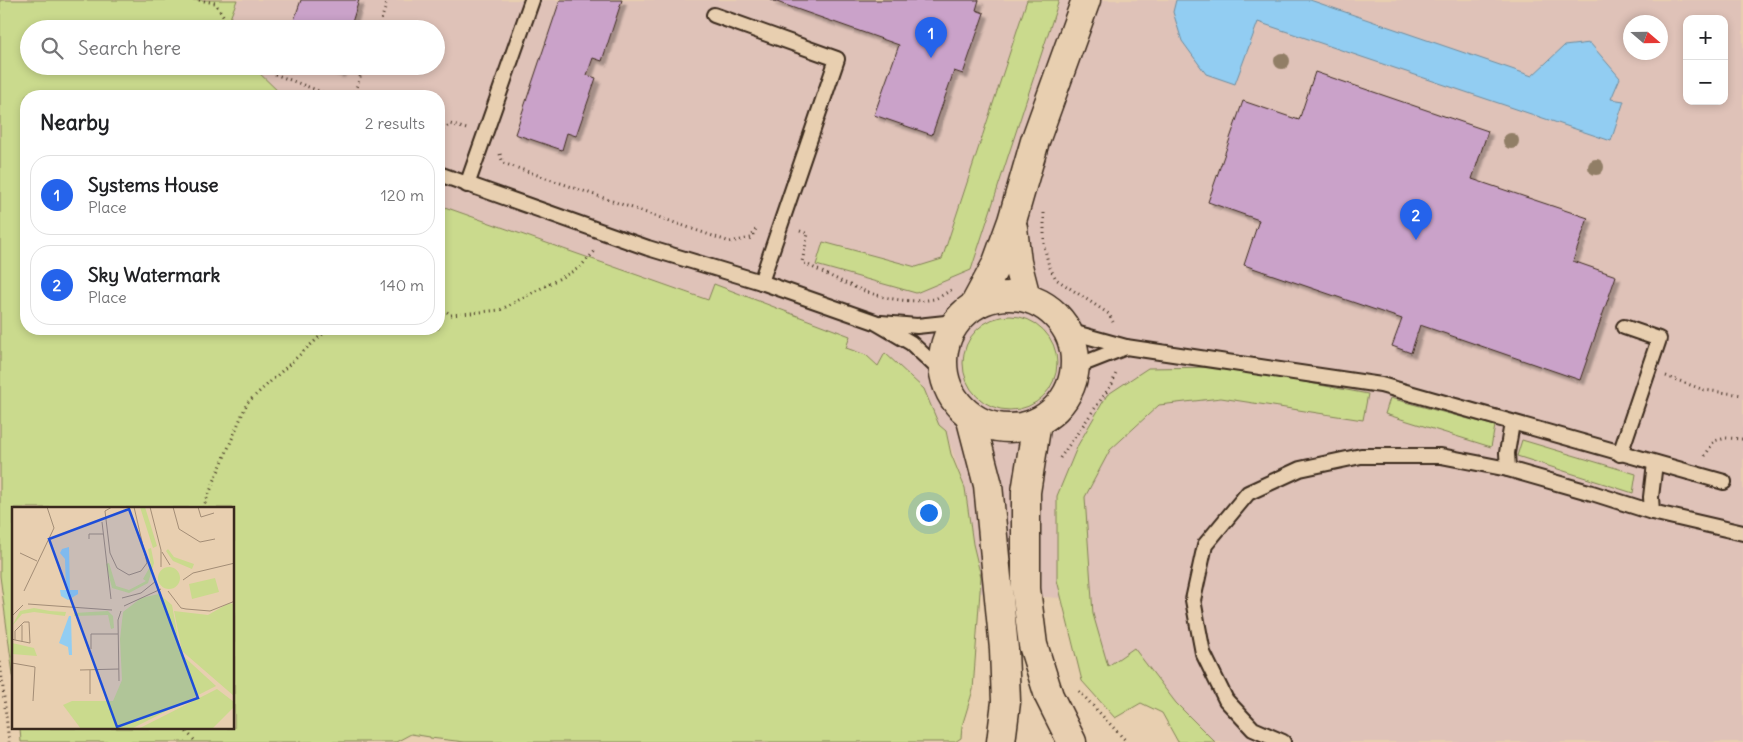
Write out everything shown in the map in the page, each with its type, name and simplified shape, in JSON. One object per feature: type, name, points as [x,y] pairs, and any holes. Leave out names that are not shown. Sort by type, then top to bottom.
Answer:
[{"type":"street","points":[[963,304],[1000,296],[1026,297],[1043,305],[1058,316],[1068,331],[1074,349],[1075,367],[1071,384],[1063,400],[1052,413],[1024,427],[1009,429],[982,423],[970,416],[951,396],[942,372],[944,346],[963,304],[996,265],[1012,221],[1035,141],[1086,0]]},
{"type":"street","points":[[1012,221],[1017,262],[1026,297]]},
{"type":"street","points":[[970,416],[988,485],[1004,649],[1006,702],[1001,742]]},
{"type":"street","points":[[1037,422],[1026,492],[1026,590],[1033,645],[1049,696],[1072,742]]},
{"type":"lane","points":[[467,184],[532,0]]},
{"type":"lane","points":[[714,15],[837,59],[761,282]]},
{"type":"lane","points":[[445,176],[648,248],[761,282],[876,322],[911,343],[942,372]]},
{"type":"lane","points":[[876,322],[916,326],[963,304]]},
{"type":"lane","points":[[1620,454],[1659,339],[1624,328]]},
{"type":"lane","points":[[1068,331],[1126,348],[1381,385],[1724,482]]},
{"type":"lane","points":[[1075,367],[1126,348]]},
{"type":"lane","points":[[1508,469],[1507,453],[1512,423]]},
{"type":"lane","points":[[1283,742],[1253,729],[1226,700],[1203,653],[1192,600],[1205,545],[1248,493],[1300,469],[1361,456],[1441,456],[1508,469],[1652,512],[1743,533]]},
{"type":"lane","points":[[1652,512],[1651,498],[1656,463]]},
{"type":"path","points":[[200,0],[215,4],[226,20]]},
{"type":"path","points":[[381,20],[388,0]]},
{"type":"path","points":[[277,75],[316,90]]},
{"type":"path","points":[[355,90],[361,75]]},
{"type":"path","points":[[445,128],[450,124],[496,139],[503,163],[730,242],[751,238],[763,219],[781,222],[808,234],[802,262],[864,292],[911,301],[936,298],[963,304]]},
{"type":"path","points":[[1044,208],[1044,246],[1049,266],[1056,279],[1109,314],[1126,348],[1112,384],[1060,458]]},
{"type":"path","points":[[445,310],[451,315],[500,310],[580,268],[610,235]]},
{"type":"path","points":[[1017,262],[1049,266]]},
{"type":"path","points":[[203,507],[247,403],[321,335]]},
{"type":"path","points":[[1648,370],[1704,390],[1743,395]]},
{"type":"path","points":[[1694,474],[1714,441],[1726,438],[1743,439]]},
{"type":"path","points":[[0,662],[9,742]]},
{"type":"path","points":[[1077,690],[1127,742]]},
{"type":"path","points":[[185,730],[196,742]]},
{"type":"shaded area","points":[[237,0],[1743,0],[1743,742],[1196,742],[1136,685],[1101,680],[1078,599],[979,593],[965,488],[946,432],[866,355],[445,207],[445,90],[277,90],[261,75],[445,75],[445,20],[229,20]]},
{"type":"green space","points":[[0,0],[237,0],[229,20],[20,20],[20,75],[261,75],[277,90],[20,90],[20,335],[445,335],[445,207],[708,300],[714,284],[850,336],[846,348],[866,355],[878,366],[885,353],[924,389],[939,425],[946,431],[951,454],[965,488],[973,544],[981,577],[973,690],[962,726],[961,738],[955,742],[465,742],[411,734],[396,742],[21,742],[20,730],[235,730],[235,507],[12,507],[12,667],[0,576]]},
{"type":"green space","points":[[1027,0],[1059,0],[971,270],[916,293],[816,265],[823,242],[916,267],[942,259]]},
{"type":"green space","points":[[1010,316],[1028,320],[1043,330],[1053,345],[1057,363],[1053,381],[1043,396],[1028,406],[1010,410],[992,406],[977,396],[967,381],[963,363],[967,345],[977,330],[992,320]]},
{"type":"green space","points":[[1224,367],[1368,394],[1363,420],[1221,398],[1159,405],[1110,450],[1085,497],[1093,614],[1108,666],[1134,648],[1176,703],[1215,742],[1178,742],[1162,713],[1141,703],[1115,718],[1082,681],[1057,580],[1057,496],[1078,445],[1107,395],[1148,368]]},
{"type":"green space","points":[[1390,398],[1495,426],[1491,447],[1385,414]]},
{"type":"green space","points":[[1522,440],[1636,474],[1633,493],[1517,456]]},
{"type":"water","points":[[1176,0],[1310,0],[1532,76],[1564,46],[1590,43],[1620,78],[1611,99],[1624,101],[1611,141],[1258,22],[1235,84],[1206,74],[1182,41],[1173,12]]},
{"type":"building","points":[[301,0],[359,0],[353,20],[294,20]]},
{"type":"building","points":[[560,0],[622,0],[602,61],[593,58],[587,75],[596,78],[576,136],[567,133],[562,150],[515,134]]},
{"type":"building","points":[[771,0],[979,0],[976,10],[984,13],[963,74],[954,71],[932,135],[874,115],[899,45]]},
{"type":"building","points":[[1315,72],[1488,131],[1472,179],[1588,218],[1573,261],[1616,276],[1580,380],[1420,325],[1411,353],[1392,346],[1402,319],[1244,265],[1259,220],[1208,202],[1243,101],[1299,120]]},
{"type":"place","name":"Systems House","points":[[931,58]]},
{"type":"place","name":"Sky Watermark","points":[[1416,240]]}]
